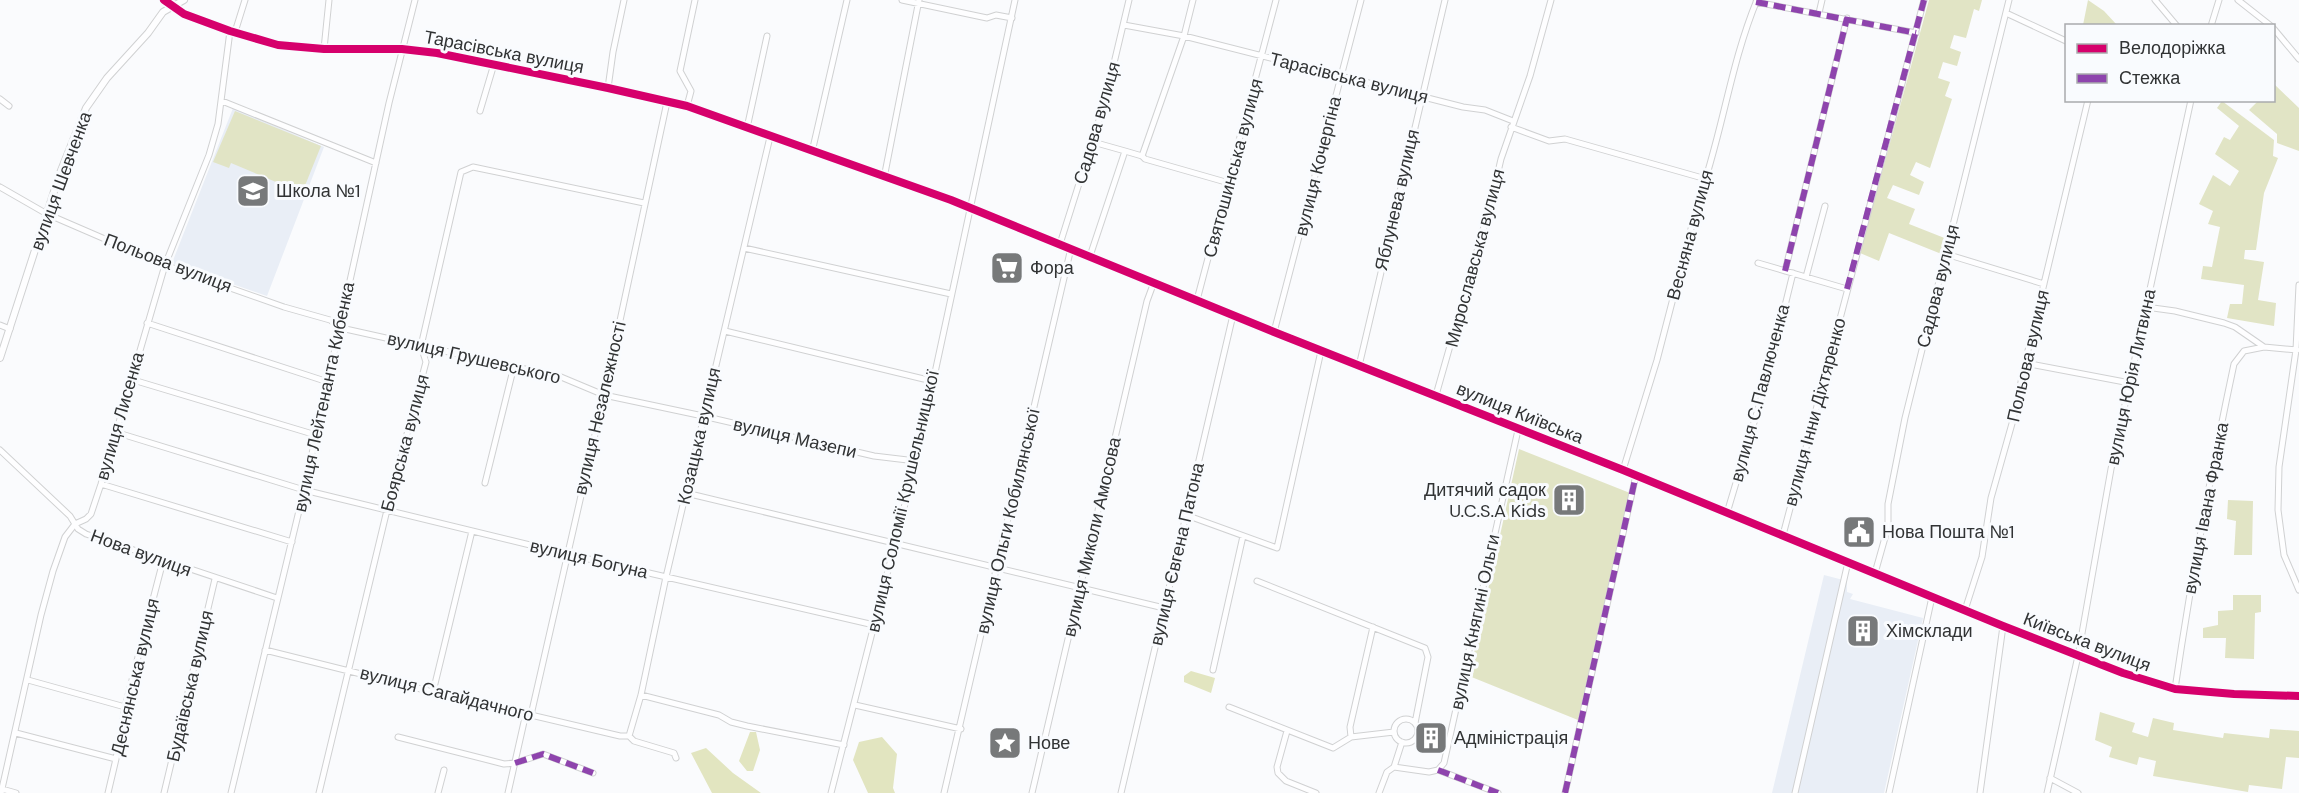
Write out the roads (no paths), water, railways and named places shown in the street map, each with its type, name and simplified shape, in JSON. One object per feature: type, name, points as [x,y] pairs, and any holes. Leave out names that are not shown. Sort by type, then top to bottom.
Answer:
[{"type":"street","name":"Тарасівська вулиця","points":[[164,0],[184,14],[278,45],[324,50],[402,49],[437,53],[687,106],[884,178]]},
{"type":"street","name":"вулиця Шевченка","points":[[0,358],[75,131],[86,108],[106,78],[148,33],[164,12],[184,0]]},
{"type":"street","name":"вулиця Лисенка","points":[[2,791],[53,571],[65,537],[75,524],[91,514],[165,265],[209,155],[218,124],[233,32],[245,0]]},
{"type":"street","points":[[324,50],[329,0]]},
{"type":"street","name":"вулиця Лейтенанта Кибенка","points":[[231,793],[292,542],[376,163],[415,0]]},
{"type":"street","points":[[608,88],[624,0]]},
{"type":"street","points":[[687,106],[690,91],[680,71],[695,0]]},
{"type":"street","points":[[812,152],[847,0]]},
{"type":"street","points":[[902,0],[987,18],[996,15],[1012,18]]},
{"type":"street","name":"вулиця Соломії Крушельницької","points":[[831,793],[916,461],[971,208],[987,123],[1016,0]]},
{"type":"street","name":"Садова вулиця","points":[[1060,244],[1093,142],[1129,0]]},
{"type":"street","points":[[1142,156],[1184,36],[1193,0]]},
{"type":"street","name":"Святошинська вулиця","points":[[1197,300],[1276,0]]},
{"type":"street","name":"вулиця Кочергіна","points":[[1274,332],[1361,0]]},
{"type":"street","name":"Яблунева вулиця","points":[[1359,366],[1420,96],[1445,0]]},
{"type":"street","name":"Мирославська вулиця","points":[[1436,395],[1511,127],[1530,76],[1551,0]]},
{"type":"street","points":[[1819,13],[1822,0]]},
{"type":"street","name":"вулиця Інни Діхтяренко","points":[[1782,535],[1924,0]]},
{"type":"street","name":"Садова вулиця","points":[[1875,573],[1888,527],[1888,504],[1905,418],[2009,0]]},
{"type":"street","points":[[2156,0],[2174,24]]},
{"type":"street","points":[[2212,24],[2219,0]]},
{"type":"street","points":[[2238,0],[2268,24]]},
{"type":"street","points":[[1757,1],[1916,33]]},
{"type":"street","name":"Весняна вулиця","points":[[1623,470],[1657,360],[1737,61],[1757,1]]},
{"type":"street","points":[[884,178],[919,2]]},
{"type":"street","points":[[2006,14],[2065,40]]},
{"type":"street","points":[[1785,271],[1847,18]]},
{"type":"street","name":"Тарасівська вулиця","points":[[1124,25],[1184,36],[1463,107],[1485,110],[1513,121]]},
{"type":"street","points":[[2275,31],[2299,59]]},
{"type":"street","points":[[747,128],[767,36]]},
{"type":"street","points":[[480,111],[494,64]]},
{"type":"street","points":[[0,99],[9,106]]},
{"type":"street","points":[[222,101],[376,163]]},
{"type":"street","name":"вулиця Незалежності","points":[[508,793],[529,714],[604,395],[667,102]]},
{"type":"street","name":"Польова вулиця","points":[[1965,610],[1982,557],[1991,498],[2013,420],[2088,102]]},
{"type":"street","name":"вулиця Юрія Литвина","points":[[2047,793],[2078,656],[2111,469],[2191,102]]},
{"type":"street","points":[[1511,127],[1549,141],[1564,139],[1706,179]]},
{"type":"street","name":"Козацька вулиця","points":[[629,736],[641,695],[703,416],[771,137]]},
{"type":"street","points":[[1093,142],[1229,183]]},
{"type":"street","points":[[1090,256],[1125,151]]},
{"type":"street","name":"Боярська вулиця","points":[[319,793],[387,510],[426,362],[421,346],[461,172],[473,167],[644,203]]},
{"type":"street","name":"вулиця Київська","points":[[884,178],[971,208],[1875,573]]},
{"type":"street","name":"Польова вулиця","points":[[0,187],[47,214],[165,265],[284,307],[330,320],[341,328]]},
{"type":"street","points":[[1806,277],[1825,206]]},
{"type":"street","points":[[744,248],[951,294]]},
{"type":"street","name":"вулиця Ольги Кобилянської","points":[[945,793],[1071,248]]},
{"type":"street","points":[[1946,254],[2044,284]]},
{"type":"street","points":[[1758,263],[1847,289]]},
{"type":"street","name":"вулиця С.Павлюченка","points":[[1727,513],[1767,379],[1793,273]]},
{"type":"street","name":"вулиця Миколи Амосова","points":[[1032,793],[1147,301],[1154,282]]},
{"type":"street","points":[[2299,285],[2297,350],[2279,467],[2278,510],[2284,555],[2299,590]]},
{"type":"street","points":[[2146,307],[2175,311],[2224,323],[2235,327],[2264,347],[2297,350]]},
{"type":"street","name":"вулиця Євгена Патона","points":[[1121,793],[1233,315]]},
{"type":"street","points":[[147,323],[328,382]]},
{"type":"street","points":[[0,325],[10,329]]},
{"type":"street","name":"вулиця Грушевського","points":[[341,328],[561,377],[604,395]]},
{"type":"street","points":[[725,331],[932,381]]},
{"type":"street","name":"вулиця Івана Франка","points":[[2175,689],[2199,537],[2234,364],[2244,351],[2264,347]]},
{"type":"street","points":[[1186,516],[1276,548],[1321,351]]},
{"type":"street","points":[[2025,363],[2130,383]]},
{"type":"street","points":[[485,483],[514,366]]},
{"type":"street","points":[[130,379],[316,435]]},
{"type":"street","name":"вулиця Мазепи","points":[[604,395],[874,456],[916,461]]},
{"type":"street","name":"вулиця Княгині Ольги","points":[[1438,770],[1444,763],[1518,430]]},
{"type":"street","name":"вулиця Богуна","points":[[115,432],[304,490],[874,625]]},
{"type":"street","name":"Нова вулиця","points":[[0,450],[86,534],[277,598]]},
{"type":"street","points":[[1565,793],[1636,475]]},
{"type":"street","points":[[101,484],[292,542]]},
{"type":"street","points":[[686,494],[1164,608]]},
{"type":"street","points":[[433,692],[472,531]]},
{"type":"street","points":[[1213,670],[1243,536]]},
{"type":"street","name":"Деснянська вулиця","points":[[108,793],[125,706],[163,561]]},
{"type":"street","points":[[1795,793],[1848,562]]},
{"type":"street","name":"Київська вулиця","points":[[1875,573],[2078,656],[2175,689],[2246,695],[2299,696]]},
{"type":"street","name":"Будаївська вулиця","points":[[164,793],[215,579]]},
{"type":"street","points":[[1257,581],[1423,647],[1428,652],[1428,657],[1414,723]]},
{"type":"street","points":[[1889,793],[1932,597]]},
{"type":"street","points":[[1980,793],[2003,626]]},
{"type":"street","points":[[1351,737],[1350,727],[1373,627]]},
{"type":"street","name":"вулиця Сагайдачного","points":[[265,650],[433,692],[620,736],[629,736],[634,741],[674,753],[676,758]]},
{"type":"street","points":[[28,680],[125,706]]},
{"type":"street","points":[[641,695],[719,715],[731,722],[747,726],[844,745]]},
{"type":"street","points":[[855,705],[961,729]]},
{"type":"street","points":[[1229,707],[1333,748],[1351,737],[1394,732]]},
{"type":"street","points":[[1407,719],[1418,728],[1417,737],[1410,742],[1402,742],[1394,732],[1395,726],[1407,719]]},
{"type":"street","points":[[1287,731],[1277,767],[1278,773],[1286,781],[1316,793]]},
{"type":"street","points":[[16,733],[116,759]]},
{"type":"street","points":[[398,737],[504,764],[543,754],[593,773]]},
{"type":"street","points":[[1379,793],[1387,772],[1394,767],[1402,742]]},
{"type":"street","points":[[1394,767],[1429,772],[1438,770],[1498,793]]},
{"type":"street","points":[[438,793],[444,770]]},
{"type":"street","points":[[2050,778],[2078,793]]},
{"type":"street","points":[[2,791],[16,793]]},
{"type":"place","name":"Школа №1","points":[[253,191]]},
{"type":"place","name":"Фора","points":[[1007,268]]},
{"type":"place","name":"Дитячий садок U.C.S.A Kids","points":[[1569,500]]},
{"type":"place","name":"Нова Пошта №1","points":[[1859,532]]},
{"type":"place","name":"Хімсклади","points":[[1863,631]]},
{"type":"place","name":"Адміністрація","points":[[1431,738]]},
{"type":"place","name":"Нове","points":[[1005,743]]}]
